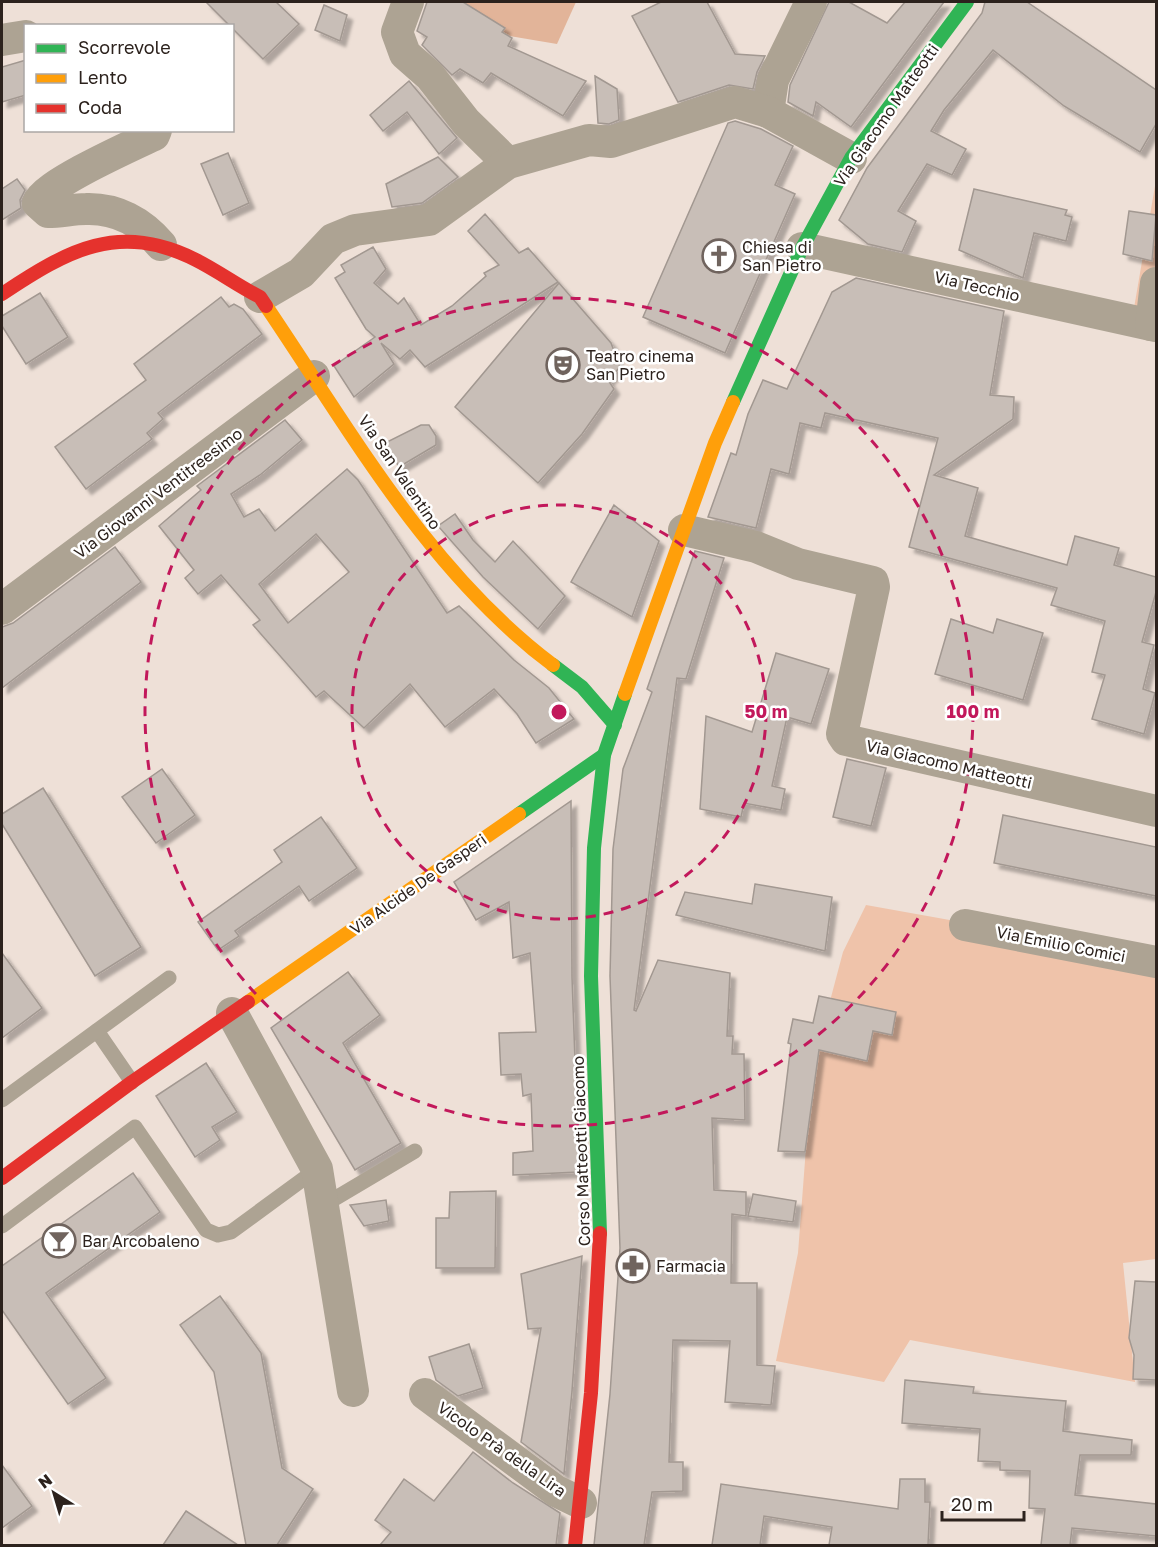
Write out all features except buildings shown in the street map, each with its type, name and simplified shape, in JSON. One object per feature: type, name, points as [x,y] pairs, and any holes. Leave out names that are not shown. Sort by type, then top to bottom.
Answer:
[{"type":"street","points":[[408,2],[397,32],[405,54],[430,76],[466,122],[508,163]]},
{"type":"street","points":[[768,112],[773,80],[811,2]]},
{"type":"street","name":"Via Giacomo Matteotti","points":[[604,755],[684,530],[741,381],[802,248],[851,158],[967,2]]},
{"type":"street","points":[[2,40],[24,36]]},
{"type":"street","points":[[260,297],[301,273],[333,239],[355,230],[429,220],[508,163],[589,140],[611,142],[735,102],[768,112],[851,158]]},
{"type":"street","points":[[155,132],[154,135],[55,185],[40,196],[38,203],[48,212],[86,209],[110,211],[147,228],[161,245]]},
{"type":"street","name":"Via San Valentino","points":[[2,294],[45,264],[92,243],[128,238],[161,245],[196,260],[230,282],[260,297],[422,536],[469,590],[533,650],[582,687],[615,725]]},
{"type":"street","name":"Via Tecchio","points":[[802,248],[1154,325],[1156,283]]},
{"type":"street","name":"Via Giovanni Ventitreesimo","points":[[2,609],[314,376]]},
{"type":"street","name":"Via Giacomo Matteotti","points":[[684,530],[756,547],[798,564],[873,582],[874,587],[842,734],[846,740],[1156,811]]},
{"type":"street","name":"Via Alcide De Gasperi","points":[[2,1178],[132,1082],[604,755]]},
{"type":"street","name":"Corso Matteotti Giacomo","points":[[575,1545],[601,1247],[591,976],[594,848],[604,755]]},
{"type":"street","name":"Via Emilio Comici","points":[[965,925],[1156,963]]},
{"type":"street","points":[[232,1013],[317,1169],[352,1391]]},
{"type":"street","name":"Vicolo Prà della Lira","points":[[425,1394],[556,1491],[580,1503]]},
{"type":"lane","points":[[2,1101],[169,978]]},
{"type":"lane","points":[[96,1031],[132,1082]]},
{"type":"lane","points":[[2,1226],[135,1127],[206,1230],[218,1236],[231,1232],[317,1169]]},
{"type":"lane","points":[[324,1205],[415,1151]]},
{"type":"shaded area","points":[[446,2],[576,2],[557,44],[498,34]]},
{"type":"shaded area","points":[[1156,180],[1156,312],[1134,308]]},
{"type":"shaded area","points":[[866,905],[1156,957],[1156,1259],[1123,1263],[1135,1382],[910,1340],[884,1382],[776,1361],[798,1253],[812,1069],[843,952]]},
{"type":"traffic: fast","points":[[733,402],[802,248],[851,158],[967,2]]},
{"type":"traffic: fast","points":[[553,665],[582,687],[615,725]]},
{"type":"traffic: fast","points":[[600,1233],[591,976],[594,848],[604,755],[625,694]]},
{"type":"traffic: fast","points":[[519,814],[604,755]]},
{"type":"traffic: slow","points":[[266,306],[362,451],[430,544],[468,588],[509,628],[553,665]]},
{"type":"traffic: slow","points":[[625,694],[715,443],[733,402]]},
{"type":"traffic: slow","points":[[248,1002],[519,814]]},
{"type":"traffic: jam","points":[[2,294],[26,278],[72,254],[95,246],[118,242],[142,243],[168,248],[196,260],[260,297],[266,306]]},
{"type":"traffic: jam","points":[[2,1178],[132,1082],[248,1002]]},
{"type":"traffic: jam","points":[[575,1546],[591,1393],[600,1233]]},
{"type":"place","name":"Chiesa di San Pietro","points":[[719,256]]},
{"type":"place","name":"Teatro cinema San Pietro","points":[[563,365]]},
{"type":"place","name":"Bar Arcobaleno","points":[[59,1241]]},
{"type":"place","name":"Farmacia","points":[[633,1266]]}]
